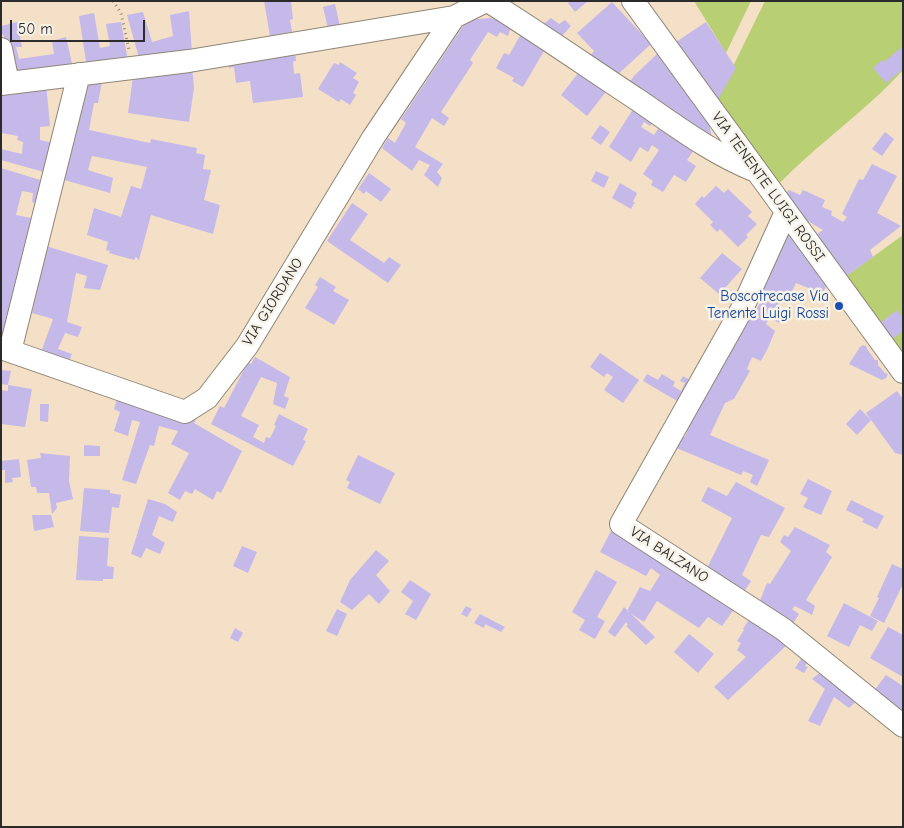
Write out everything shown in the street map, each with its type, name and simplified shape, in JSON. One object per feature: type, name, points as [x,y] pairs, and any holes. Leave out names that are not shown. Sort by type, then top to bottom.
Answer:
[{"type":"street","points":[[1,48],[5,84],[189,61],[454,17],[487,1],[532,29],[698,141],[757,172]]},
{"type":"street","name":"VIA TENENTE LUIGI ROSSI","points":[[634,1],[903,372]]},
{"type":"street","name":"VIA GIORDANO","points":[[6,350],[185,412],[207,398],[247,346],[373,138],[454,17]]},
{"type":"street","points":[[6,350],[79,74]]},
{"type":"street","name":"VIA BALZANO","points":[[786,212],[742,309],[621,524],[784,629],[903,726]]},
{"type":"path","points":[[113,1],[121,13],[134,68]]},
{"type":"green space","points":[[694,1],[751,1],[726,53]]},
{"type":"green space","points":[[765,1],[903,1],[903,70],[873,100],[778,185],[716,101]]},
{"type":"green space","points":[[903,235],[903,358],[845,277]]},
{"type":"building","points":[[264,1],[291,1],[293,19],[290,20],[292,32],[270,36]]},
{"type":"building","points":[[571,1],[588,1],[575,12],[568,3]]},
{"type":"building","points":[[612,2],[651,44],[615,77],[589,57],[594,51],[577,33]]},
{"type":"building","points":[[335,4],[341,31],[329,33],[323,7]]},
{"type":"building","points":[[189,11],[192,53],[139,58],[127,15],[143,12],[152,42],[173,36],[170,15]]},
{"type":"building","points":[[94,13],[100,48],[110,46],[106,24],[121,22],[128,61],[87,68],[79,16]]},
{"type":"building","points":[[491,18],[511,26],[508,36],[500,32],[497,37],[488,32],[470,60],[473,63],[441,112],[449,118],[444,126],[432,118],[415,147],[443,164],[437,172],[442,178],[438,187],[424,175],[430,165],[419,160],[412,171],[382,148],[388,138],[395,143],[406,123],[401,119],[467,20]]},
{"type":"building","points":[[551,18],[559,24],[565,20],[571,26],[560,38],[542,25]]},
{"type":"building","points":[[17,22],[22,47],[16,47],[19,59],[54,54],[52,41],[66,37],[73,68],[14,75],[3,34],[1,35],[1,26]]},
{"type":"building","points":[[706,22],[736,68],[716,103],[676,42]]},
{"type":"building","points":[[524,29],[537,36],[532,44],[544,51],[523,87],[512,81],[514,78],[496,68],[504,53],[509,55]]},
{"type":"building","points":[[903,46],[903,69],[886,83],[873,68],[882,60],[884,62]]},
{"type":"building","points":[[295,50],[296,61],[293,61],[294,74],[300,73],[303,97],[253,103],[250,81],[236,83],[234,67],[229,68],[228,59]]},
{"type":"building","points":[[658,53],[708,120],[712,137],[627,86],[634,76]]},
{"type":"building","points":[[340,62],[357,73],[353,78],[359,82],[353,93],[356,95],[350,105],[341,99],[339,102],[318,89],[334,63],[339,65]]},
{"type":"building","points":[[192,65],[194,88],[189,122],[128,113],[134,70]]},
{"type":"building","points":[[583,67],[609,88],[587,116],[561,95]]},
{"type":"building","points":[[103,76],[98,103],[94,103],[89,130],[150,143],[151,139],[197,148],[196,153],[205,155],[203,169],[211,170],[204,200],[220,205],[213,234],[151,215],[139,260],[136,257],[134,260],[109,253],[110,251],[106,250],[108,242],[87,235],[94,208],[121,217],[131,186],[141,189],[147,167],[92,156],[88,170],[113,178],[110,193],[61,179],[81,79]]},
{"type":"building","points":[[46,83],[50,126],[40,127],[40,140],[58,144],[51,174],[1,160],[1,149],[22,154],[23,142],[17,140],[18,136],[1,133],[1,88]]},
{"type":"building","points":[[635,106],[655,119],[650,126],[644,122],[641,127],[654,135],[662,123],[697,146],[687,160],[696,166],[686,182],[674,175],[663,192],[651,185],[653,181],[643,174],[659,150],[652,145],[648,152],[640,147],[631,162],[609,147]]},
{"type":"building","points":[[600,125],[610,132],[601,145],[591,138]]},
{"type":"building","points":[[885,132],[894,139],[882,156],[872,149]]},
{"type":"building","points":[[872,164],[897,176],[877,213],[901,226],[870,250],[873,257],[845,277],[814,236],[823,230],[806,220],[785,194],[789,190],[800,195],[803,190],[825,200],[822,207],[832,211],[831,215],[843,222],[847,217],[842,214],[859,179],[863,180]]},
{"type":"building","points":[[1,168],[50,183],[45,206],[32,202],[33,193],[22,191],[16,215],[41,220],[1,343]]},
{"type":"building","points":[[596,171],[609,177],[604,188],[591,181]]},
{"type":"building","points":[[369,173],[391,189],[381,202],[366,191],[364,194],[358,189]]},
{"type":"building","points":[[620,183],[637,193],[631,209],[612,198]]},
{"type":"building","points":[[716,186],[724,193],[728,189],[752,212],[748,216],[757,224],[738,247],[720,229],[717,232],[710,225],[713,222],[695,204],[702,196],[704,198]]},
{"type":"building","points":[[352,203],[368,214],[350,240],[384,263],[389,257],[401,265],[388,283],[327,241]]},
{"type":"building","points":[[787,232],[826,286],[823,294],[796,283],[786,304],[780,301],[775,312],[782,316],[779,323],[769,318],[766,324],[775,331],[768,348],[761,361],[752,357],[747,369],[750,371],[734,399],[725,403],[710,435],[769,460],[757,486],[750,482],[753,475],[743,471],[741,475],[674,447],[679,435],[685,437],[746,313],[753,315],[763,298],[757,294]]},
{"type":"building","points":[[46,246],[108,265],[100,290],[84,288],[87,276],[76,273],[67,322],[82,327],[78,337],[65,333],[58,349],[72,354],[68,363],[40,355],[53,319],[32,313]]},
{"type":"building","points":[[722,253],[742,269],[724,289],[731,295],[726,300],[700,278]]},
{"type":"building","points":[[320,277],[336,287],[333,291],[349,300],[334,325],[305,308],[318,287],[315,285]]},
{"type":"building","points":[[897,310],[903,318],[903,331],[892,339],[880,323]]},
{"type":"building","points":[[863,345],[866,346],[875,360],[878,360],[878,365],[888,374],[886,378],[882,380],[849,364]]},
{"type":"building","points":[[600,353],[639,380],[623,403],[604,390],[613,377],[607,373],[604,377],[590,367]]},
{"type":"building","points":[[255,357],[290,377],[284,396],[289,398],[285,409],[273,404],[277,383],[261,377],[241,416],[259,425],[253,437],[264,443],[266,437],[270,438],[279,414],[308,429],[303,440],[306,441],[293,466],[211,424],[220,406],[224,408],[248,362],[251,364]]},
{"type":"building","points":[[1,370],[11,371],[8,385],[1,384]]},
{"type":"building","points":[[647,374],[658,380],[662,374],[675,382],[673,386],[681,391],[685,383],[680,381],[683,376],[696,384],[684,405],[643,381]]},
{"type":"building","points":[[8,385],[32,389],[25,427],[1,424],[1,390],[8,391]]},
{"type":"building","points":[[897,391],[903,399],[903,455],[895,453],[866,413]]},
{"type":"building","points":[[119,393],[196,420],[194,423],[242,451],[221,493],[217,491],[213,500],[195,489],[192,494],[185,491],[180,500],[168,493],[189,453],[171,444],[178,431],[159,426],[154,446],[150,445],[136,484],[122,480],[140,422],[132,420],[128,436],[114,431],[120,412],[114,409]]},
{"type":"building","points":[[40,404],[49,404],[48,422],[40,421]]},
{"type":"building","points":[[860,409],[871,420],[857,435],[846,424]]},
{"type":"building","points":[[84,445],[100,446],[100,456],[84,456]]},
{"type":"building","points":[[40,453],[70,456],[69,481],[73,499],[56,503],[57,508],[52,514],[49,493],[37,493],[36,487],[31,487],[27,460],[41,458]]},
{"type":"building","points":[[358,455],[395,473],[380,504],[347,488],[350,482],[346,480]]},
{"type":"building","points":[[19,459],[21,477],[12,478],[13,482],[5,483],[5,470],[1,470],[1,461]]},
{"type":"building","points":[[808,479],[832,491],[821,515],[803,507],[808,498],[800,494]]},
{"type":"building","points":[[736,482],[785,508],[769,537],[761,535],[742,575],[751,581],[742,595],[704,574],[732,518],[701,501],[708,487],[727,496]]},
{"type":"building","points":[[84,488],[110,490],[110,493],[121,495],[119,508],[112,507],[109,533],[80,531]]},
{"type":"building","points":[[148,499],[165,504],[177,512],[173,522],[159,516],[152,535],[165,543],[160,554],[146,548],[141,558],[131,554]]},
{"type":"building","points":[[851,500],[884,516],[877,529],[862,522],[864,519],[846,510]]},
{"type":"building","points":[[32,515],[51,515],[54,527],[34,531]]},
{"type":"building","points":[[613,527],[735,608],[722,626],[708,617],[699,628],[657,601],[644,622],[627,611],[640,587],[650,591],[660,575],[651,568],[646,576],[600,552]]},
{"type":"building","points":[[795,527],[830,545],[826,552],[832,557],[806,600],[815,606],[812,615],[795,606],[792,609],[799,614],[789,630],[757,608],[767,583],[770,584],[791,551],[780,542],[784,535],[788,537]]},
{"type":"building","points":[[79,536],[109,538],[107,566],[114,567],[113,579],[103,579],[103,581],[76,580]]},
{"type":"building","points":[[242,546],[257,552],[248,573],[233,566]]},
{"type":"building","points":[[376,550],[389,561],[376,575],[390,591],[379,604],[369,594],[352,610],[340,602],[350,580]]},
{"type":"building","points":[[892,564],[903,569],[903,584],[884,623],[870,616]]},
{"type":"building","points":[[596,570],[617,582],[597,617],[605,621],[595,639],[579,630],[585,620],[572,612]]},
{"type":"building","points":[[410,580],[431,594],[416,620],[405,614],[413,601],[401,592]]},
{"type":"building","points":[[844,603],[878,621],[872,631],[860,625],[849,647],[827,636]]},
{"type":"building","points":[[466,606],[472,609],[467,617],[461,614]]},
{"type":"building","points":[[624,607],[655,637],[646,645],[626,626],[628,625],[626,622],[615,637],[608,632]]},
{"type":"building","points":[[337,609],[347,614],[337,636],[326,631]]},
{"type":"building","points":[[480,614],[505,627],[501,632],[485,624],[484,628],[474,623]]},
{"type":"building","points":[[750,618],[788,644],[728,700],[714,687],[746,657],[737,650],[741,643],[737,641]]},
{"type":"building","points":[[888,627],[903,635],[903,677],[870,658]]},
{"type":"building","points":[[235,628],[243,633],[238,642],[230,638]]},
{"type":"building","points":[[689,634],[714,654],[698,673],[674,652]]},
{"type":"building","points":[[803,656],[809,660],[805,666],[808,667],[804,673],[795,668]]},
{"type":"building","points":[[822,671],[860,698],[849,708],[834,697],[820,726],[808,721],[825,689],[812,679]]},
{"type":"building","points":[[886,675],[903,686],[903,715],[874,691]]},
{"type":"place","name":"Boscotrecase Via Tenente Luigi Rossi","points":[[839,306]]}]
